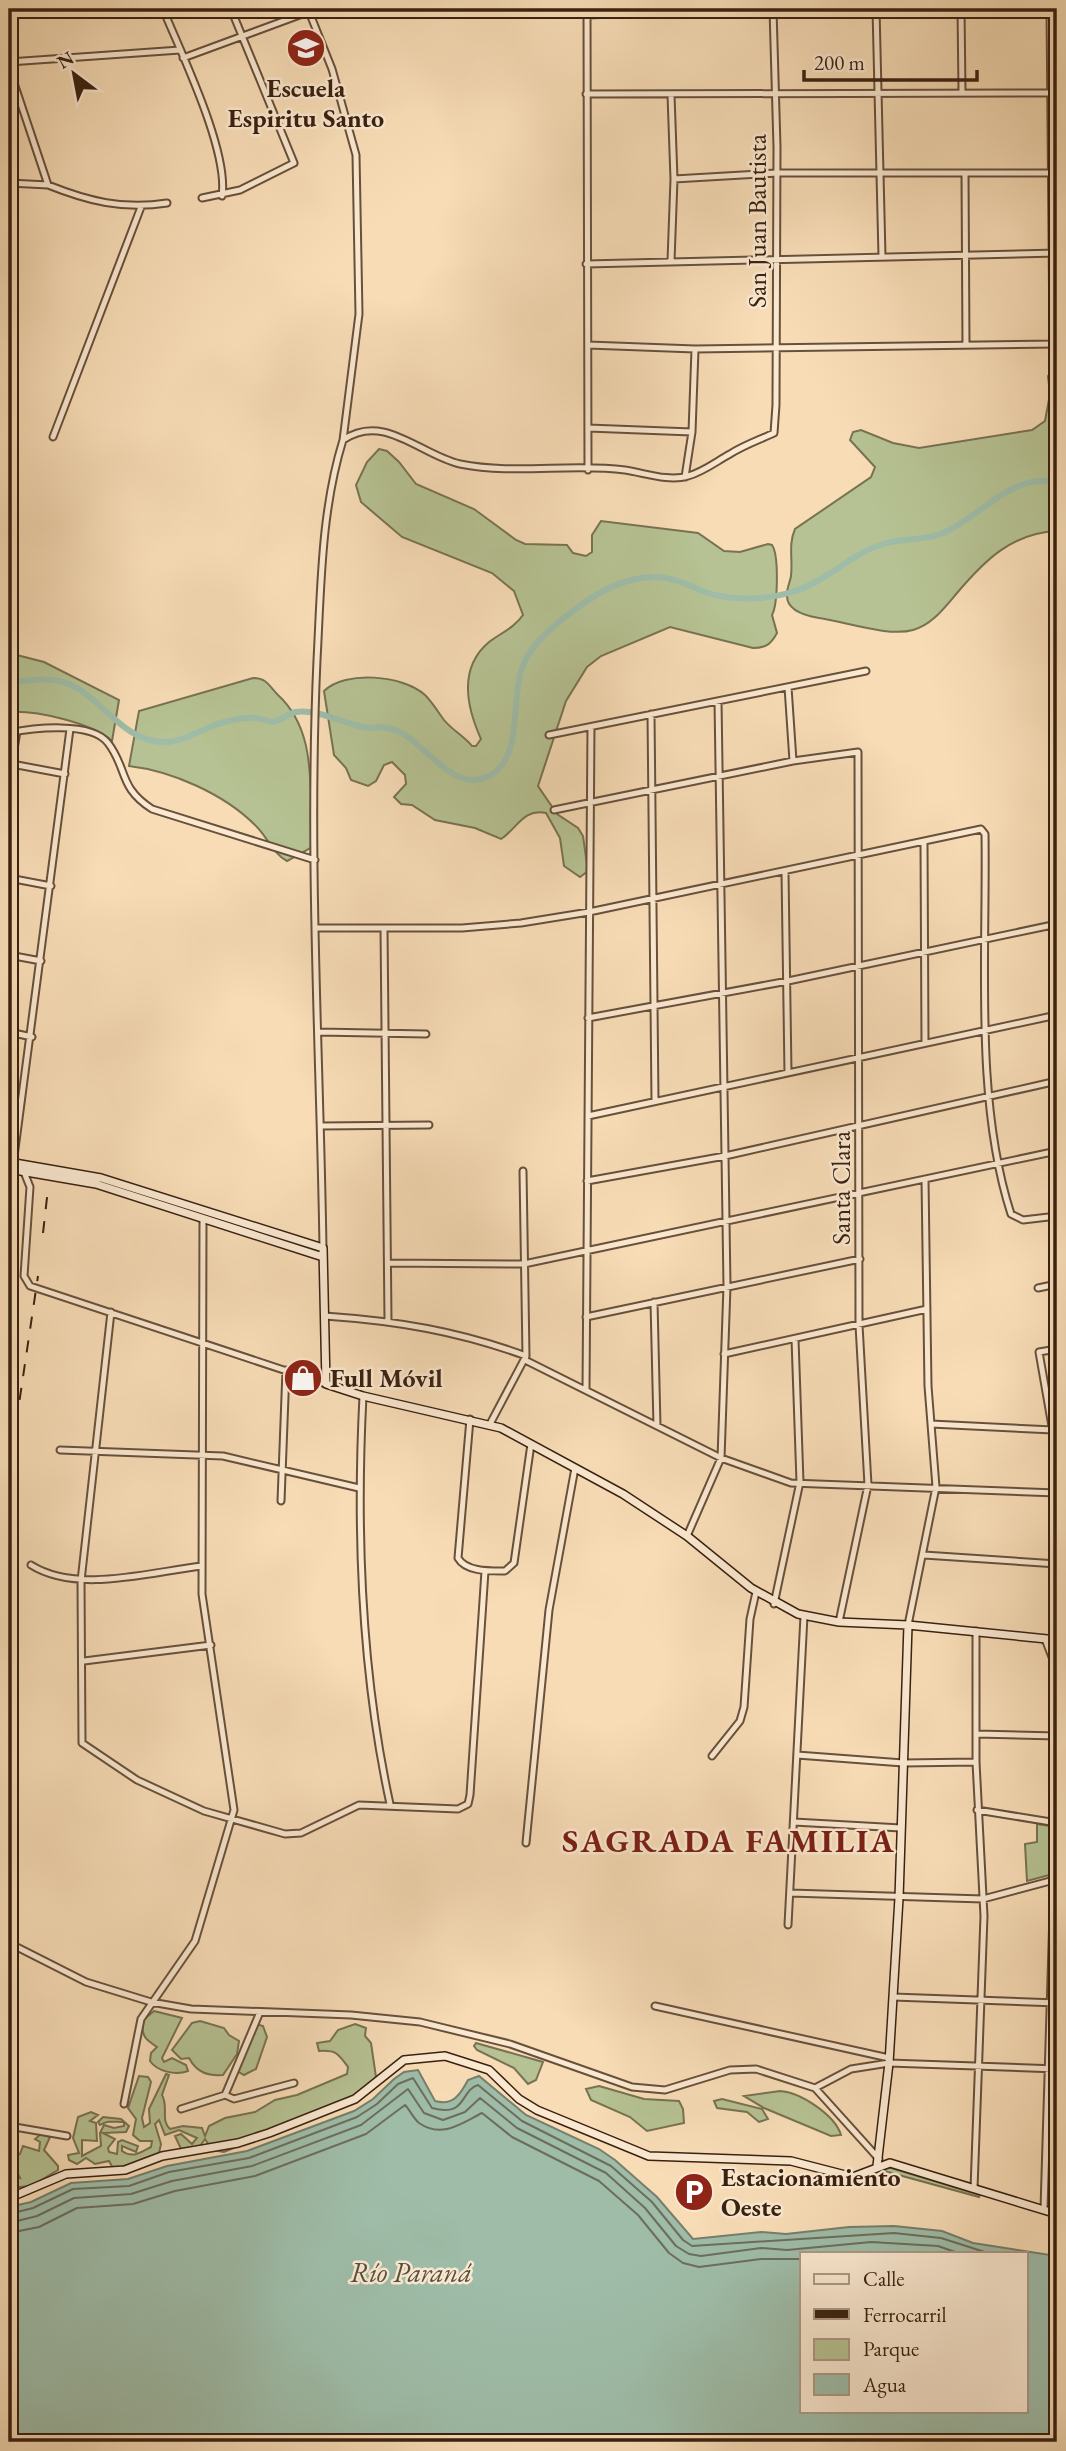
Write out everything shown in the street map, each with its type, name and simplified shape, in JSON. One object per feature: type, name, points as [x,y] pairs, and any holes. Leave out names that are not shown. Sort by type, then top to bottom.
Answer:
[{"type":"main road","points":[[11,1166],[24,1172],[96,1184],[203,1219],[323,1253]]},
{"type":"main road","points":[[11,1166],[101,1178],[323,1253]]},
{"type":"main road","points":[[323,1253],[326,1384],[363,1396],[490,1424],[575,1468],[687,1536],[774,1604],[804,1616],[839,1622],[908,1625],[1057,1640]]},
{"type":"main road","points":[[878,2162],[889,2060],[899,1898],[908,1625]]},
{"type":"main road","points":[[9,2198],[66,2174],[125,2170],[162,2156],[238,2143],[269,2133],[355,2099],[404,2060],[445,2056],[480,2066],[537,2110],[649,2156],[791,2161],[853,2177],[878,2162],[890,2163],[1057,2214]]},
{"type":"street","points":[[163,9],[213,138],[224,180],[222,196]]},
{"type":"street","points":[[202,198],[222,196],[240,190],[294,163],[231,9]]},
{"type":"street","points":[[183,58],[316,9]]},
{"type":"street","points":[[588,470],[587,12],[748,9]]},
{"type":"street","name":"San Juan Bautista","points":[[685,477],[774,433],[777,173],[773,9]]},
{"type":"street","points":[[876,9],[877,173],[882,256]]},
{"type":"street","points":[[961,9],[962,91]]},
{"type":"street","points":[[588,345],[695,349],[1055,344],[1054,93],[1050,9]]},
{"type":"street","points":[[308,10],[332,69],[356,155],[359,314],[343,440],[323,551],[315,702],[323,1253]]},
{"type":"street","points":[[9,62],[180,50]]},
{"type":"street","points":[[9,68],[48,185]]},
{"type":"street","points":[[586,94],[962,91],[1054,93]]},
{"type":"street","points":[[671,95],[674,179],[671,261]]},
{"type":"street","points":[[674,179],[777,173],[1054,173]]},
{"type":"street","points":[[965,173],[966,344]]},
{"type":"street","points":[[9,183],[48,185],[91,202],[141,207],[167,203]]},
{"type":"street","points":[[53,437],[141,207]]},
{"type":"street","points":[[586,264],[1054,253]]},
{"type":"street","points":[[343,440],[364,429],[381,429],[426,452],[461,464],[588,470],[603,468],[685,477],[692,432],[695,349]]},
{"type":"street","points":[[588,428],[692,432]]},
{"type":"street","points":[[550,735],[866,671]]},
{"type":"street","points":[[554,810],[793,761],[788,687]]},
{"type":"street","points":[[687,1536],[721,1458],[727,1286],[718,701]]},
{"type":"street","points":[[651,715],[655,1101]]},
{"type":"street","points":[[586,1390],[591,727]]},
{"type":"street","points":[[9,733],[70,729],[96,732],[108,743],[131,793],[152,808],[316,860]]},
{"type":"street","points":[[9,1195],[11,1166],[32,1037],[70,729]]},
{"type":"street","points":[[9,781],[17,732]]},
{"type":"street","name":"Santa Clara","points":[[793,761],[858,752],[859,1325],[868,1485],[839,1622]]},
{"type":"street","points":[[12,764],[65,774]]},
{"type":"street","points":[[317,928],[462,928],[589,912],[924,843],[979,828],[984,831],[989,1096],[998,1163],[1011,1214],[1023,1220],[1057,1216]]},
{"type":"street","points":[[924,843],[925,1043]]},
{"type":"street","points":[[785,872],[788,1073]]},
{"type":"street","points":[[588,1116],[1056,1016],[1057,924],[1054,872]]},
{"type":"street","points":[[9,878],[51,886]]},
{"type":"street","points":[[588,1018],[788,981],[1057,924]]},
{"type":"street","points":[[384,929],[388,1320]]},
{"type":"street","points":[[9,955],[41,961]]},
{"type":"street","points":[[9,1032],[32,1037]]},
{"type":"street","points":[[319,1032],[426,1034]]},
{"type":"street","points":[[587,1181],[725,1156],[1057,1081]]},
{"type":"street","points":[[321,1126],[429,1125]]},
{"type":"street","points":[[388,1263],[524,1264],[1057,1151]]},
{"type":"street","points":[[523,1171],[525,1360],[721,1458],[792,1483],[1057,1493]]},
{"type":"street","points":[[24,1172],[30,1188],[26,1282],[32,1287],[326,1384]]},
{"type":"street","points":[[908,1625],[936,1487],[931,1424],[925,1179]]},
{"type":"street","points":[[124,2104],[141,2019],[195,1941],[234,1810],[202,1594],[203,1219]]},
{"type":"street","points":[[586,1317],[860,1259]]},
{"type":"street","points":[[1038,1288],[1057,1284]]},
{"type":"street","points":[[654,1302],[657,1426]]},
{"type":"street","points":[[724,1354],[927,1309]]},
{"type":"street","points":[[111,1312],[81,1581],[84,1661],[82,1743],[136,1780],[204,1811],[285,1834],[301,1833],[359,1805],[390,1804],[410,1810],[458,1809],[468,1804],[485,1571]]},
{"type":"street","points":[[325,1316],[388,1320],[474,1336],[526,1356]]},
{"type":"street","points":[[774,1604],[800,1482],[795,1339]]},
{"type":"street","points":[[1057,1349],[1039,1352],[1054,1417],[1057,1455]]},
{"type":"street","points":[[490,1424],[526,1356]]},
{"type":"street","points":[[281,1501],[286,1370]]},
{"type":"street","points":[[363,1396],[359,1488],[368,1669],[377,1747],[390,1804]]},
{"type":"street","points":[[470,1419],[458,1558],[461,1563],[485,1571],[505,1571],[514,1563],[531,1444]]},
{"type":"street","points":[[931,1424],[1053,1430]]},
{"type":"street","points":[[60,1450],[202,1454],[359,1488]]},
{"type":"street","points":[[526,1843],[549,1609],[575,1468]]},
{"type":"street","points":[[924,1555],[1057,1564]]},
{"type":"street","points":[[31,1565],[53,1576],[81,1581],[202,1566]]},
{"type":"street","points":[[712,1756],[734,1730],[744,1707],[750,1610],[756,1591]]},
{"type":"street","points":[[789,1925],[804,1616]]},
{"type":"street","points":[[974,2189],[981,2065],[984,1899],[977,1810],[976,1631]]},
{"type":"street","points":[[1045,1639],[1057,1670]]},
{"type":"street","points":[[84,1661],[211,1645]]},
{"type":"street","points":[[977,1734],[1057,1736]]},
{"type":"street","points":[[797,1755],[903,1763],[976,1762]]},
{"type":"street","points":[[977,1810],[1057,1823]]},
{"type":"street","points":[[794,1822],[901,1828]]},
{"type":"street","points":[[790,1893],[984,1899],[1056,1880],[1048,2003],[1044,2209]]},
{"type":"street","points":[[9,1943],[86,1982],[151,2002],[191,2009],[351,2015],[420,2022],[510,2044],[632,2087],[665,2090],[730,2070],[756,2069],[815,2088],[878,2162]]},
{"type":"street","points":[[893,1997],[1057,2003]]},
{"type":"street","points":[[656,2006],[889,2060],[1057,2069]]},
{"type":"street","points":[[225,2095],[260,2012]]},
{"type":"street","points":[[815,2088],[850,2069],[889,2060]]},
{"type":"street","points":[[181,2109],[225,2095],[234,2098],[294,2083]]},
{"type":"street","points":[[9,2126],[67,2136]]},
{"type":"green space","points":[[1057,366],[1057,531],[1026,537],[1001,550],[978,570],[938,615],[913,630],[892,632],[867,628],[809,616],[790,605],[787,593],[795,529],[871,477],[875,467],[850,440],[853,432],[861,430],[893,443],[919,448],[1032,430],[1045,421],[1050,394],[1048,376]]},
{"type":"green space","points":[[379,449],[387,451],[399,462],[416,484],[474,509],[525,544],[567,545],[573,553],[586,556],[592,552],[592,535],[601,521],[698,533],[724,551],[740,552],[772,545],[777,580],[772,615],[777,633],[768,645],[753,648],[670,627],[601,656],[587,667],[566,701],[538,786],[557,814],[578,828],[583,836],[588,871],[580,877],[564,866],[560,838],[546,813],[538,812],[526,816],[501,839],[475,828],[435,820],[412,805],[401,804],[394,797],[406,784],[405,775],[392,762],[384,765],[376,781],[368,786],[351,780],[346,768],[334,755],[324,691],[333,684],[359,678],[389,679],[415,688],[428,698],[451,727],[472,746],[476,746],[481,739],[472,714],[468,689],[473,664],[479,652],[489,642],[523,615],[514,591],[492,573],[402,537],[361,502],[356,485],[367,462]]},
{"type":"green space","points":[[9,653],[44,662],[119,700],[112,741],[78,723],[34,713],[9,712]]},
{"type":"green space","points":[[253,678],[267,683],[291,710],[300,726],[309,762],[314,838],[312,847],[287,861],[255,825],[228,803],[180,779],[129,766],[139,711]]},
{"type":"green space","points":[[1037,1824],[1057,1827],[1057,1873],[1027,1881],[1025,1844],[1037,1842]]},
{"type":"green space","points":[[154,2011],[182,2018],[162,2058],[164,2062],[172,2058],[186,2065],[188,2071],[167,2072],[150,2061],[151,2053],[157,2047],[145,2037],[142,2021]]},
{"type":"green space","points":[[200,2021],[224,2028],[239,2041],[237,2054],[223,2075],[203,2072],[189,2058],[181,2059],[172,2050],[192,2023]]},
{"type":"green space","points":[[256,2024],[263,2026],[267,2037],[256,2069],[244,2075],[237,2071]]},
{"type":"green space","points":[[355,2024],[366,2028],[365,2036],[371,2043],[376,2081],[353,2099],[224,2152],[212,2150],[205,2139],[200,2146],[181,2149],[175,2136],[181,2134],[192,2144],[197,2138],[179,2130],[165,2135],[159,2120],[155,2124],[161,2144],[159,2153],[114,2170],[109,2161],[95,2164],[86,2158],[77,2164],[69,2160],[68,2155],[79,2153],[73,2138],[78,2117],[91,2112],[98,2115],[90,2121],[96,2123],[97,2141],[82,2140],[82,2156],[101,2146],[100,2133],[104,2125],[114,2128],[124,2126],[124,2122],[100,2125],[98,2122],[103,2117],[121,2119],[129,2126],[126,2132],[103,2133],[115,2139],[108,2148],[109,2152],[117,2154],[118,2142],[122,2140],[138,2146],[136,2152],[122,2146],[122,2151],[130,2154],[137,2154],[151,2147],[152,2141],[140,2141],[133,2135],[136,2119],[128,2108],[139,2076],[148,2077],[151,2082],[142,2118],[144,2127],[150,2123],[149,2109],[166,2074],[169,2075],[162,2095],[167,2125],[170,2129],[183,2126],[202,2128],[205,2136],[209,2126],[225,2118],[255,2112],[275,2100],[297,2095],[347,2074],[348,2067],[339,2056],[329,2051],[319,2051],[317,2043],[330,2041],[338,2030]]},
{"type":"green space","points":[[476,2043],[543,2062],[536,2080],[528,2084],[514,2068],[477,2050],[474,2046]]},
{"type":"green space","points":[[599,2086],[644,2099],[679,2101],[683,2109],[684,2123],[647,2131],[630,2117],[591,2100],[586,2089]]},
{"type":"green space","points":[[780,2091],[797,2095],[816,2106],[832,2120],[841,2135],[831,2136],[764,2108],[744,2096]]},
{"type":"green space","points":[[722,2099],[762,2109],[768,2119],[759,2122],[747,2112],[717,2108],[714,2101]]},
{"type":"green space","points":[[41,2134],[50,2137],[44,2150],[58,2166],[58,2170],[31,2186],[9,2188],[9,2175],[20,2178],[17,2172],[9,2172],[9,2158],[20,2154],[23,2146],[39,2151],[40,2142],[35,2139]]},
{"type":"green space","points":[[888,2167],[980,2195],[979,2197],[884,2171],[880,2180],[854,2185],[830,2179],[853,2181]]},
{"type":"water","name":"Río Paraná","points":[[418,2070],[435,2101],[447,2102],[455,2098],[468,2080],[479,2076],[526,2115],[599,2149],[615,2160],[657,2197],[693,2239],[761,2232],[786,2234],[849,2227],[894,2226],[942,2231],[973,2243],[1057,2256],[1057,2442],[9,2442],[9,2207],[31,2202],[71,2183],[128,2179],[167,2166],[247,2151],[354,2111],[373,2099],[404,2072]]},
{"type":"waterway","points":[[9,683],[40,680],[64,682],[83,692],[137,735],[165,742],[180,740],[217,724],[240,719],[273,722],[296,712],[321,714],[366,728],[382,727],[401,733],[449,771],[461,778],[475,780],[489,776],[500,767],[508,755],[520,675],[529,653],[555,625],[603,591],[632,580],[659,577],[727,597],[764,598],[787,593],[809,586],[869,549],[895,541],[941,534],[956,527],[996,498],[1024,484],[1057,482]]},
{"type":"railway","points":[[43,1233],[48,1189]]},
{"type":"railway","points":[[9,1471],[38,1276]]},
{"type":"place","name":"Escuela Espiritu Santo","points":[[306,48]]},
{"type":"place","name":"Full Móvil","points":[[303,1378]]},
{"type":"place","name":"Estacionamiento Oeste","points":[[694,2192]]},
{"type":"district","name":"SAGRADA FAMILIA","points":[[729,1840]]}]
